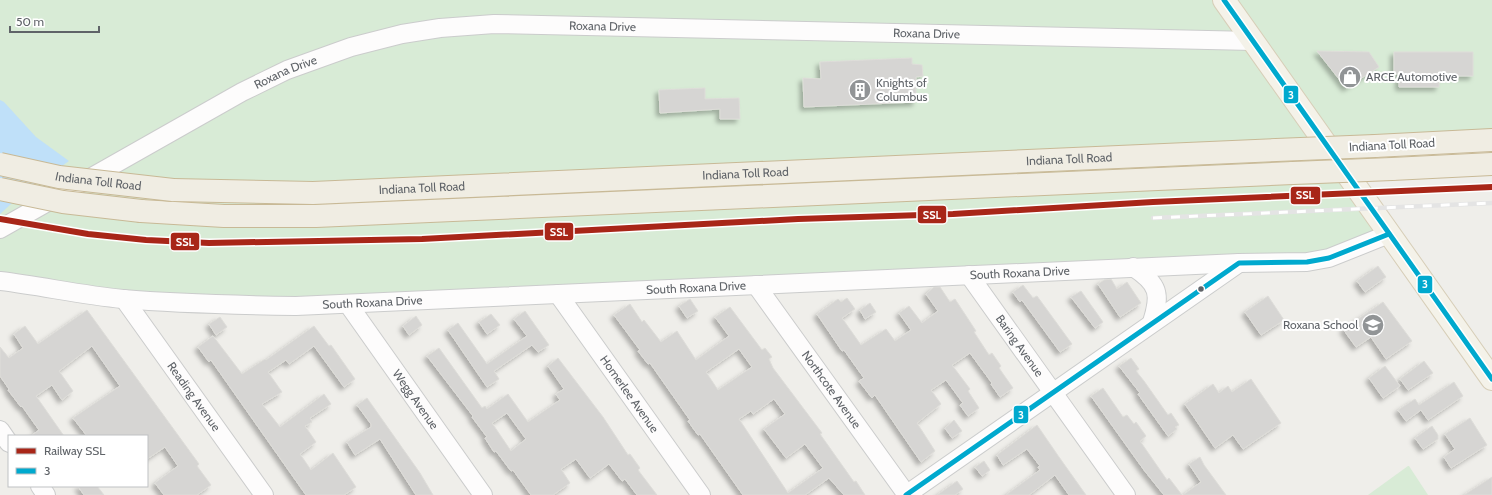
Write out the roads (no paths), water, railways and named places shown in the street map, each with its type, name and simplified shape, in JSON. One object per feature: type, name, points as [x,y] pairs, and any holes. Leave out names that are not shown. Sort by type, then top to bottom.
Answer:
[{"type":"highway","name":"Indiana Toll Road","points":[[0,164],[59,177],[173,190],[313,193],[1492,140]]},
{"type":"highway","name":"Indiana Toll Road","points":[[0,189],[63,202],[141,211],[224,216],[316,216],[1492,164]]},
{"type":"main road","points":[[1224,0],[1492,379]]},
{"type":"street","name":"Roxana Drive","points":[[0,229],[264,80],[313,60],[351,47],[402,34],[440,28],[494,24],[1253,41]]},
{"type":"street","name":"South Roxana Drive","points":[[0,281],[64,292],[124,299],[238,305],[348,304],[1133,267],[1308,262],[1329,258],[1389,234]]},
{"type":"street","points":[[907,495],[1152,322],[1239,263]]},
{"type":"street","points":[[1133,267],[1147,277],[1156,290],[1158,301],[1152,322]]},
{"type":"street","name":"Baring Avenue","points":[[969,275],[1126,495]]},
{"type":"street","name":"Northcote Avenue","points":[[756,285],[907,495]]},
{"type":"street","name":"Homerlee Avenue","points":[[558,294],[700,495]]},
{"type":"street","name":"Reading Avenue","points":[[124,299],[264,495]]},
{"type":"street","name":"Wegg Avenue","points":[[348,304],[483,495]]},
{"type":"street","points":[[0,430],[8,442]]},
{"type":"water","points":[[0,100],[4,102],[36,137],[69,161],[22,194],[0,214]]},
{"type":"railway","points":[[1153,202],[1492,186]]},
{"type":"railway","points":[[1153,218],[1492,203]]},
{"type":"rail line","name":"SSL","points":[[0,219],[88,234],[146,240],[209,243],[422,239],[798,219],[953,214],[1153,202],[1492,187]]},
{"type":"place","name":"ARCE Automotive","points":[[1350,77]]},
{"type":"place","name":"Knights of Columbus","points":[[860,90]]},
{"type":"place","name":"Roxana School","points":[[1373,325]]}]
